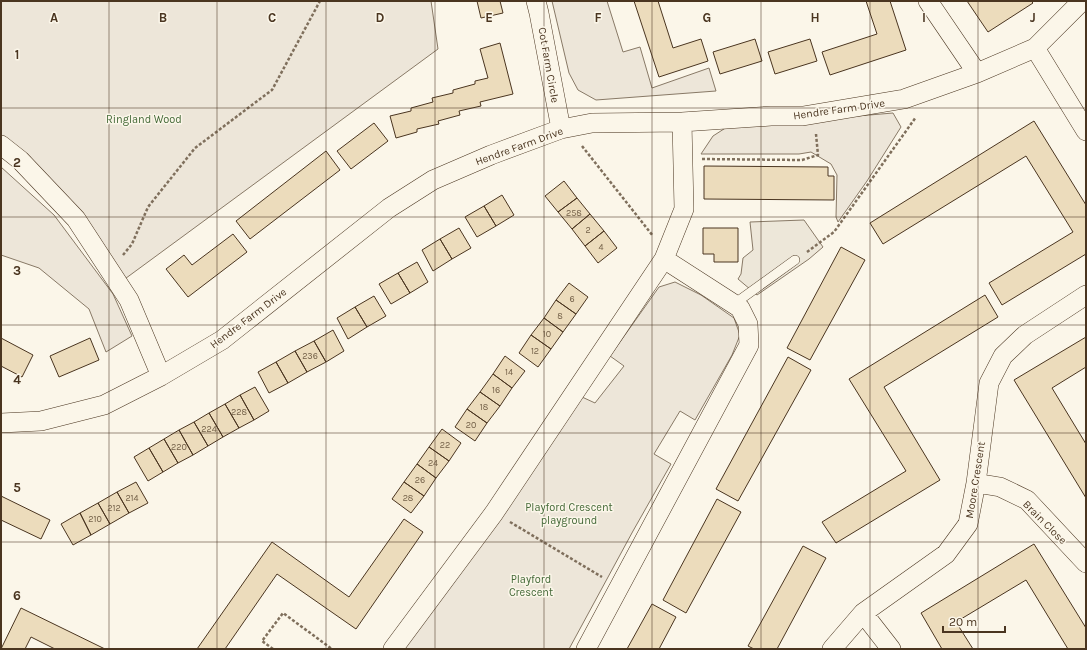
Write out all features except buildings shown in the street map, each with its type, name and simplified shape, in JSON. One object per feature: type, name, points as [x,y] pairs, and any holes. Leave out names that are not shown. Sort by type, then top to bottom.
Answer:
[{"type":"street","name":"Cot Farm Circle","points":[[536,1],[564,129]]},
{"type":"street","points":[[928,1],[977,72]]},
{"type":"street","name":"Hendre Farm Drive","points":[[1,423],[41,421],[104,405],[161,376],[222,340],[389,208],[434,180],[491,155],[564,129],[592,123],[682,122],[771,116],[803,116],[904,99],[977,72],[1035,48],[1082,1]]},
{"type":"street","points":[[1035,48],[1086,131]]},
{"type":"street","points":[[393,649],[494,513],[665,256],[684,209],[682,122]]},
{"type":"street","points":[[1,145],[20,160],[76,219],[129,300],[161,376]]},
{"type":"street","points":[[586,649],[749,345],[748,324],[740,308],[665,256]]},
{"type":"street","name":"Moore Crescent","points":[[832,649],[863,613],[946,554],[968,524],[976,483],[989,383],[1003,356],[1025,335],[1086,296]]},
{"type":"street","name":"Brain Close","points":[[976,483],[1000,487],[1027,500],[1086,563]]},
{"type":"street","points":[[863,613],[891,649]]},
{"type":"lane","points":[[734,304],[795,260]]},
{"type":"path","points":[[111,272],[132,244],[148,207],[195,148],[272,90],[320,1]]},
{"type":"path","points":[[795,260],[834,232],[919,112]]},
{"type":"path","points":[[683,158],[802,160],[818,155],[814,114]]},
{"type":"path","points":[[564,129],[665,256]]},
{"type":"path","points":[[494,513],[619,587]]},
{"type":"path","points":[[273,649],[262,641],[283,613],[332,649]]},
{"type":"green space","name":"Ringland Wood","points":[[1,1],[431,1],[438,49],[118,284],[76,219],[1,145]]},
{"type":"green space","points":[[552,1],[607,1],[623,52],[640,47],[652,88],[709,68],[716,91],[596,100],[578,90],[569,73]]},
{"type":"green space","points":[[893,113],[901,127],[867,181],[838,222],[836,217],[837,175],[831,164],[811,152],[799,154],[701,154],[713,136],[727,127]]},
{"type":"green space","points":[[1,167],[54,215],[113,294],[132,336],[106,352],[89,309],[39,268],[1,255]]},
{"type":"green space","name":"Playford Crescent","points":[[675,282],[701,295],[734,318],[740,335],[732,355],[695,420],[680,411],[654,454],[671,464],[569,649],[403,649],[582,397],[595,403],[624,366],[610,356],[659,287]]},
{"type":"shaded area","points":[[804,220],[823,247],[809,259],[757,295],[738,279],[741,274],[743,258],[753,250],[750,222]]},
{"type":"park label","name":"Playford Crescent playground","points":[[569,513]]}]
